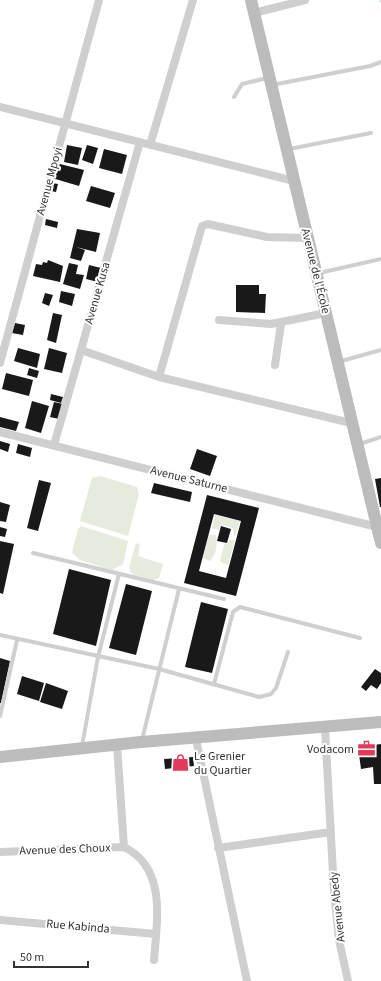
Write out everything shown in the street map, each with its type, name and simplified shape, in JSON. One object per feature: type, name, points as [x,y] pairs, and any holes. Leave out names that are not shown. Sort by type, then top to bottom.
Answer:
[{"type":"main road","name":"Avenue de l'École","points":[[251,0],[338,362],[351,423],[381,543]]},
{"type":"main road","points":[[0,757],[141,742],[325,728],[381,722]]},
{"type":"street","name":"Avenue Mpoyi","points":[[0,363],[64,122],[99,0]]},
{"type":"street","points":[[150,145],[193,0]]},
{"type":"street","points":[[254,13],[305,0]]},
{"type":"street","points":[[0,107],[294,181]]},
{"type":"street","name":"Avenue Kusa","points":[[54,445],[140,142]]},
{"type":"street","points":[[159,377],[202,226],[208,224],[267,237],[308,238]]},
{"type":"street","points":[[218,320],[247,324],[281,324],[326,313]]},
{"type":"street","points":[[275,365],[281,324]]},
{"type":"street","points":[[81,350],[159,377],[351,423]]},
{"type":"street","name":"Avenue Saturne","points":[[0,432],[377,527]]},
{"type":"street","name":"Avenue Abedy","points":[[325,728],[334,892],[338,933],[348,981]]},
{"type":"street","points":[[196,738],[247,981]]},
{"type":"street","name":"Avenue des Choux","points":[[0,852],[124,847],[117,745]]},
{"type":"street","points":[[218,848],[331,832]]},
{"type":"street","points":[[124,847],[134,852],[142,859],[155,883],[158,911],[154,960]]},
{"type":"street","name":"Rue Kabinda","points":[[0,920],[156,934]]},
{"type":"lane","points":[[234,97],[242,84],[370,66],[381,62]]},
{"type":"lane","points":[[287,149],[371,133]]},
{"type":"lane","points":[[316,274],[381,259]]},
{"type":"lane","points":[[338,362],[381,350]]},
{"type":"lane","points":[[357,445],[381,437]]},
{"type":"lane","points":[[33,553],[224,599]]},
{"type":"lane","points":[[81,749],[98,657],[119,574]]},
{"type":"lane","points":[[141,742],[179,589]]},
{"type":"lane","points":[[214,684],[233,612],[236,608],[360,638]]},
{"type":"lane","points":[[0,635],[17,640],[159,669],[259,697],[266,697],[276,688],[288,652]]},
{"type":"lane","points":[[0,716],[17,640]]},
{"type":"shaded area","points":[[100,476],[137,487],[139,494],[128,536],[80,521],[92,478]]},
{"type":"shaded area","points":[[215,515],[240,521],[235,536],[233,528],[221,525],[219,530],[212,528]]},
{"type":"shaded area","points":[[81,526],[128,541],[123,564],[112,570],[80,560],[72,553],[78,529]]},
{"type":"shaded area","points":[[209,535],[216,535],[216,549],[210,561],[203,558]]},
{"type":"shaded area","points":[[229,540],[235,540],[228,565],[220,561],[224,544],[228,544]]},
{"type":"shaded area","points":[[136,543],[140,545],[138,556],[163,564],[159,578],[153,580],[132,574],[129,568]]},
{"type":"building","points":[[67,145],[82,148],[78,165],[64,162]]},
{"type":"building","points":[[87,145],[98,148],[93,164],[82,160]]},
{"type":"building","points":[[104,149],[127,155],[122,174],[99,168]]},
{"type":"building","points":[[60,164],[84,170],[79,186],[52,178],[54,169]]},
{"type":"building","points":[[52,183],[58,184],[56,192],[51,191]]},
{"type":"building","points":[[91,186],[115,193],[110,208],[86,201]]},
{"type":"building","points":[[46,219],[58,222],[57,228],[45,225]]},
{"type":"building","points":[[77,229],[100,233],[96,252],[76,247],[85,250],[81,261],[70,258]]},
{"type":"building","points":[[48,260],[63,266],[60,282],[33,276],[36,264],[42,265],[43,262],[47,263]]},
{"type":"building","points":[[69,263],[78,265],[76,274],[84,275],[80,289],[63,284]]},
{"type":"building","points":[[89,265],[101,268],[98,282],[86,279]]},
{"type":"building","points":[[236,285],[259,285],[259,294],[266,294],[265,313],[236,312]]},
{"type":"building","points":[[61,291],[75,294],[72,306],[59,302]]},
{"type":"building","points":[[45,293],[53,295],[49,306],[42,303]]},
{"type":"building","points":[[53,313],[62,315],[56,343],[47,340]]},
{"type":"building","points":[[15,323],[25,325],[23,335],[12,333]]},
{"type":"building","points":[[18,348],[40,354],[37,368],[14,361]]},
{"type":"building","points":[[49,348],[67,353],[62,373],[44,369]]},
{"type":"building","points":[[29,368],[39,371],[37,378],[27,375]]},
{"type":"building","points":[[6,373],[33,380],[29,396],[2,389]]},
{"type":"building","points":[[51,394],[63,397],[61,403],[50,400]]},
{"type":"building","points":[[32,401],[49,406],[41,433],[25,428]]},
{"type":"building","points":[[54,402],[63,404],[59,419],[50,417]]},
{"type":"building","points":[[0,417],[19,422],[16,431],[0,427]]},
{"type":"building","points":[[0,441],[10,444],[8,452],[0,449]]},
{"type":"building","points":[[18,444],[32,448],[30,457],[16,453]]},
{"type":"building","points":[[197,449],[217,456],[210,476],[190,469]]},
{"type":"building","points":[[381,478],[381,507],[380,507],[375,479]]},
{"type":"building","points":[[39,480],[51,483],[38,531],[27,528]]},
{"type":"building","points":[[154,483],[192,492],[190,502],[151,493]]},
{"type":"building","points":[[207,495],[259,508],[236,596],[184,583]],"holes":[[[214,514],[241,521],[226,578],[199,571]]]},
{"type":"building","points":[[0,502],[10,505],[6,522],[0,521]]},
{"type":"building","points":[[221,526],[231,529],[227,543],[217,541]]},
{"type":"building","points":[[0,527],[7,529],[5,537],[0,536]]},
{"type":"building","points":[[0,541],[14,544],[3,594],[0,593]]},
{"type":"building","points":[[69,569],[111,580],[96,646],[53,634]]},
{"type":"building","points":[[126,584],[152,591],[136,655],[109,648]]},
{"type":"building","points":[[201,602],[228,609],[212,673],[185,667]]},
{"type":"building","points":[[0,658],[10,661],[1,703],[0,703]]},
{"type":"building","points":[[375,669],[381,673],[381,683],[377,689],[371,685],[366,691],[361,687]]},
{"type":"building","points":[[22,676],[44,683],[39,701],[17,694]]},
{"type":"building","points":[[46,683],[68,691],[62,709],[40,702]]},
{"type":"building","points":[[381,744],[381,784],[374,784],[373,767],[361,769],[358,747]]},
{"type":"building","points":[[193,757],[194,766],[165,769],[164,759]]},
{"type":"place","name":"Vodacom","points":[[367,749]]},
{"type":"place","name":"Le Grenier du Quartier","points":[[181,763]]}]
